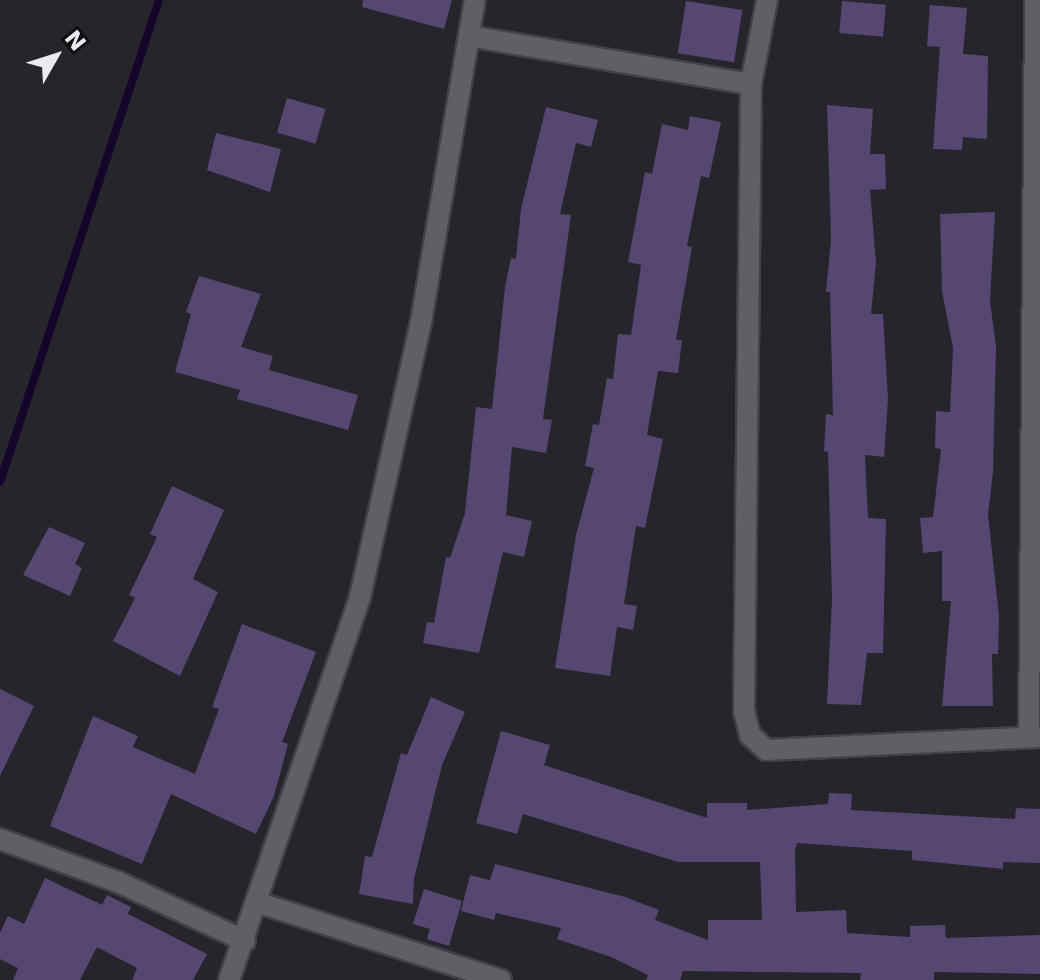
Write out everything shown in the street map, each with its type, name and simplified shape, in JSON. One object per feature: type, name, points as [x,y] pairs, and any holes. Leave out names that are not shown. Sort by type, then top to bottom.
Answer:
[{"type":"street","points":[[229,980],[245,941],[360,597],[421,322],[475,0]]},
{"type":"street","points":[[767,0],[751,84],[744,711],[750,735],[766,750],[1034,737],[1035,0]]},
{"type":"street","points":[[469,36],[751,84]]},
{"type":"street","points":[[0,839],[118,882],[245,941]]},
{"type":"street","points":[[256,902],[501,980]]},
{"type":"building","points":[[363,0],[452,0],[444,29],[362,7]]},
{"type":"building","points":[[686,1],[742,10],[734,62],[678,53]]},
{"type":"building","points":[[842,1],[886,5],[883,37],[839,33]]},
{"type":"building","points":[[930,5],[967,8],[963,54],[988,56],[987,139],[963,137],[962,150],[933,149],[940,47],[927,46]]},
{"type":"building","points":[[287,98],[325,109],[316,144],[277,133]]},
{"type":"building","points":[[827,105],[873,109],[870,154],[885,154],[886,189],[870,190],[876,263],[871,314],[883,314],[888,399],[884,457],[865,455],[868,518],[886,519],[883,653],[867,653],[861,705],[827,704],[832,599],[828,452],[824,451],[826,414],[833,415],[830,292],[826,292],[831,240]]},
{"type":"building","points":[[546,107],[598,120],[591,147],[576,143],[560,214],[571,215],[543,419],[552,420],[546,453],[512,447],[506,515],[532,521],[524,557],[503,552],[479,653],[423,643],[427,622],[434,623],[446,557],[450,558],[465,513],[476,407],[492,409],[505,287],[511,258],[516,259],[521,209]]},
{"type":"building","points":[[690,116],[721,122],[709,178],[701,176],[687,246],[692,247],[676,340],[682,340],[678,373],[658,371],[647,435],[663,439],[645,528],[636,526],[624,604],[637,606],[633,630],[617,627],[610,676],[555,668],[576,535],[594,468],[585,466],[593,424],[599,425],[607,378],[613,379],[618,334],[631,335],[641,265],[628,262],[645,172],[652,174],[662,124],[688,130]]},
{"type":"building","points":[[216,133],[281,149],[270,192],[207,170]]},
{"type":"building","points":[[995,212],[990,301],[996,346],[993,472],[988,514],[999,617],[998,654],[992,654],[993,706],[942,706],[951,601],[942,601],[942,551],[923,553],[920,518],[933,517],[941,449],[935,448],[936,411],[950,412],[953,348],[942,291],[940,214]]},
{"type":"building","points":[[199,276],[261,294],[241,347],[273,356],[269,370],[358,395],[348,430],[237,399],[240,390],[175,372],[191,314],[186,312]]},
{"type":"building","points":[[172,486],[224,510],[193,579],[218,592],[180,676],[113,641],[135,598],[129,595],[157,537],[150,534]]},
{"type":"building","points":[[49,527],[85,543],[75,564],[82,568],[70,596],[23,575]]},
{"type":"building","points":[[242,624],[316,652],[282,742],[288,744],[274,796],[256,834],[171,794],[142,864],[50,826],[93,716],[138,736],[133,747],[195,774],[219,709],[212,707]]},
{"type":"building","points":[[0,689],[34,706],[0,776]]},
{"type":"building","points":[[431,697],[465,712],[442,765],[414,879],[413,904],[359,894],[365,856],[372,857],[401,753],[407,755]]},
{"type":"building","points":[[501,731],[550,745],[544,765],[707,818],[707,803],[747,803],[747,810],[828,804],[829,793],[852,794],[851,810],[1015,819],[1016,808],[1040,809],[1040,863],[1003,862],[1003,869],[912,860],[912,851],[797,843],[795,851],[796,912],[846,910],[847,933],[910,937],[910,926],[945,925],[946,938],[1040,935],[1040,974],[934,972],[934,980],[860,980],[861,973],[683,971],[680,980],[646,980],[648,975],[611,957],[557,939],[561,928],[496,913],[494,920],[461,911],[470,875],[490,880],[495,864],[625,897],[659,910],[655,920],[708,940],[708,920],[762,920],[760,862],[678,862],[523,814],[517,834],[476,823]]},
{"type":"building","points":[[45,878],[102,905],[107,895],[131,907],[128,914],[207,954],[193,980],[132,980],[137,968],[97,947],[80,980],[13,980],[18,968],[0,959],[0,933],[8,916],[24,924]]},
{"type":"building","points":[[424,889],[462,901],[449,946],[427,939],[430,929],[413,924]]},
{"type":"waterway","points":[[0,482],[159,0]]}]
